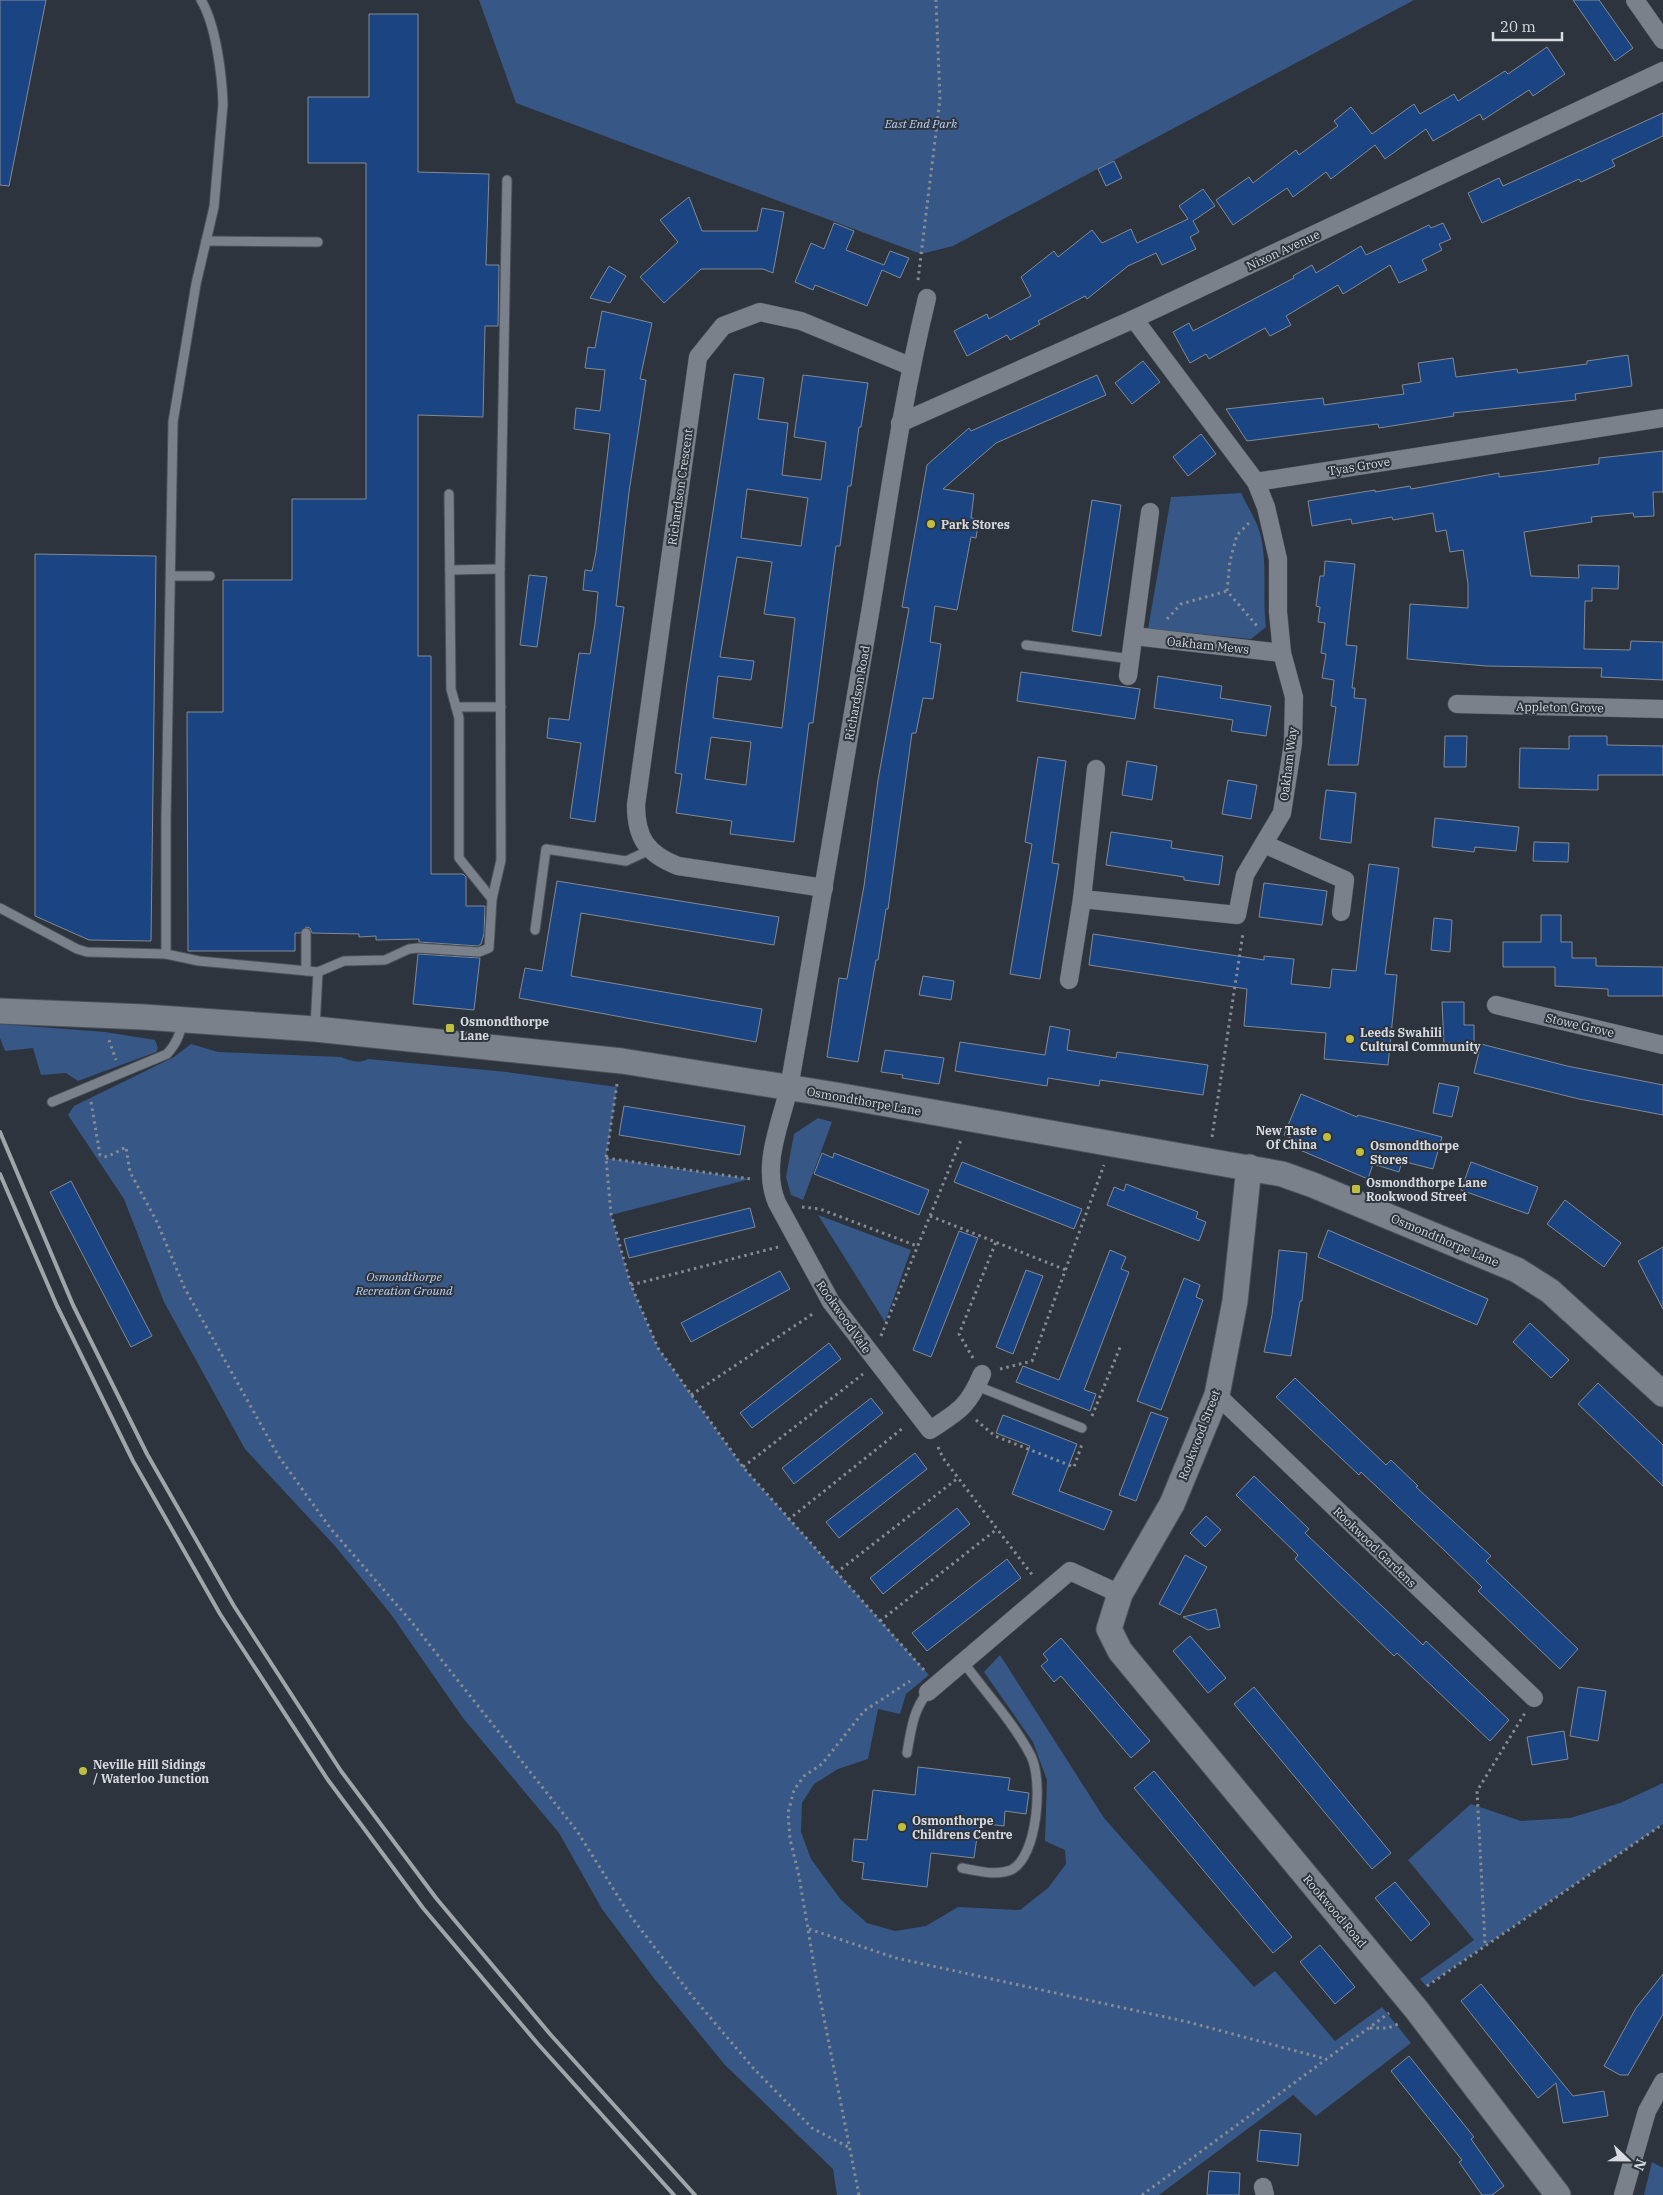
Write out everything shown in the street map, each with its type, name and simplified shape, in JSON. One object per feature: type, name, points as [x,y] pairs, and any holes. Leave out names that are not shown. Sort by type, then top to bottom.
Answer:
[{"type":"street","points":[[1635,0],[1663,40]]},
{"type":"street","name":"Nixon Avenue","points":[[900,423],[1134,319],[1663,71]]},
{"type":"street","name":"Richardson Road","points":[[790,1088],[900,423],[910,366],[927,298]]},
{"type":"street","name":"Richardson Crescent","points":[[824,888],[678,866],[663,860],[650,850],[641,837],[636,822],[636,805],[698,358],[723,326],[760,312],[801,321],[910,366]]},
{"type":"street","points":[[1134,319],[1256,482]]},
{"type":"street","name":"Tyas Grove","points":[[1256,482],[1663,418]]},
{"type":"street","name":"Oakham Way","points":[[1237,914],[1245,875],[1282,813],[1293,742],[1294,697],[1282,653],[1278,612],[1278,560],[1266,507],[1256,482]]},
{"type":"street","points":[[1128,676],[1150,512]]},
{"type":"street","name":"Oakham Mews","points":[[1134,636],[1282,653]]},
{"type":"street","name":"Appleton Grove","points":[[1457,704],[1663,709]]},
{"type":"street","points":[[1069,980],[1082,899],[1096,769]]},
{"type":"street","points":[[1264,844],[1345,880],[1341,912]]},
{"type":"street","points":[[1082,899],[1237,914]]},
{"type":"street","name":"Stowe Grove","points":[[1496,1005],[1663,1045]]},
{"type":"street","name":"Osmondthorpe Lane","points":[[0,1011],[315,1029],[622,1061],[790,1088],[1282,1174],[1313,1185],[1517,1270],[1550,1291],[1663,1394]]},
{"type":"street","name":"Rookwood Vale","points":[[790,1088],[770,1161],[770,1182],[777,1203],[831,1302],[874,1361],[930,1430]]},
{"type":"street","name":"Rookwood Street","points":[[1109,1629],[1120,1594],[1172,1504],[1216,1395],[1235,1301],[1249,1167]]},
{"type":"street","points":[[930,1430],[963,1408],[979,1380]]},
{"type":"street","name":"Rookwood Gardens","points":[[1216,1395],[1534,1698]]},
{"type":"street","points":[[933,1688],[1070,1571],[1120,1594]]},
{"type":"street","name":"Rookwood Road","points":[[1109,1629],[1120,1651],[1408,2000],[1558,2195]]},
{"type":"street","points":[[1623,2195],[1648,2111],[1663,2082]]},
{"type":"lane","points":[[166,954],[166,820],[173,422],[194,293],[214,207],[223,104],[222,87],[209,17],[201,0]]},
{"type":"lane","points":[[0,908],[68,945],[87,952],[166,954],[199,961],[318,972],[344,961],[385,960],[409,949],[479,952],[489,948],[492,899],[501,860],[500,569],[507,180]]},
{"type":"lane","points":[[206,241],[318,242]]},
{"type":"lane","points":[[449,494],[451,689],[459,718],[459,858],[492,899]]},
{"type":"lane","points":[[450,570],[500,569]]},
{"type":"lane","points":[[170,576],[210,576]]},
{"type":"lane","points":[[1026,645],[1131,658]]},
{"type":"lane","points":[[456,707],[501,707]]},
{"type":"lane","points":[[535,930],[546,849],[626,861],[650,850]]},
{"type":"lane","points":[[306,934],[306,971]]},
{"type":"lane","points":[[315,1029],[318,972]]},
{"type":"lane","points":[[52,1102],[167,1054],[175,1045],[180,1035],[183,1020]]},
{"type":"lane","points":[[979,1380],[1082,1428]]},
{"type":"lane","points":[[962,1868],[1004,1872],[1021,1863],[1029,1845],[1038,1782],[1032,1758],[1015,1731],[964,1663]]},
{"type":"lane","points":[[907,1753],[914,1716],[919,1703],[933,1688]]},
{"type":"path","points":[[927,298],[916,295],[940,100],[936,0]]},
{"type":"path","points":[[1266,507],[1237,535],[1230,561],[1227,591],[1282,653]]},
{"type":"path","points":[[1134,636],[1162,625],[1181,604],[1227,591]]},
{"type":"path","points":[[1209,1160],[1243,930],[1237,914]]},
{"type":"path","points":[[100,1016],[120,1074]]},
{"type":"path","points":[[622,1061],[606,1158],[611,1214],[631,1285],[658,1348],[743,1466],[788,1520],[925,1671],[933,1688]]},
{"type":"path","points":[[87,1087],[100,1155],[107,1157],[126,1146],[130,1172],[158,1222],[184,1289],[279,1457],[331,1528],[416,1627],[566,1816],[629,1914],[692,1996],[754,2070],[812,2128],[850,2148]]},
{"type":"path","points":[[743,1466],[874,1361],[969,1119]]},
{"type":"path","points":[[996,1242],[959,1334],[979,1380],[1032,1361],[1112,1144]]},
{"type":"path","points":[[606,1158],[770,1182]]},
{"type":"path","points":[[777,1203],[820,1209],[918,1246]]},
{"type":"path","points":[[930,1216],[1066,1270]]},
{"type":"path","points":[[631,1285],[797,1242]]},
{"type":"path","points":[[691,1395],[831,1302]]},
{"type":"path","points":[[788,1520],[918,1416]]},
{"type":"path","points":[[930,1430],[943,1458],[1045,1591]]},
{"type":"path","points":[[836,1573],[958,1478]]},
{"type":"path","points":[[880,1621],[997,1529]]},
{"type":"path","points":[[859,2195],[799,1876],[790,1840],[788,1813],[794,1790],[804,1776],[822,1764],[864,1711],[925,1671]]},
{"type":"path","points":[[1486,1944],[1477,1791],[1534,1698]]},
{"type":"path","points":[[1142,2195],[1486,1944],[1663,1824]]},
{"type":"path","points":[[808,1929],[896,1958],[1188,2022],[1326,2060]]},
{"type":"green space","name":"East End Park","points":[[479,0],[1414,0],[953,246],[921,254],[516,103]]},
{"type":"green space","points":[[1241,493],[1260,533],[1264,556],[1266,627],[1251,639],[1148,629],[1171,497]]},
{"type":"green space","points":[[0,1024],[105,1032],[155,1040],[158,1048],[156,1052],[78,1081],[66,1073],[41,1075],[33,1048],[5,1051],[0,1038]]},
{"type":"green space","name":"Osmondthorpe Recreation Ground","points":[[191,1044],[218,1052],[341,1057],[358,1062],[368,1059],[507,1072],[617,1087],[606,1158],[750,1179],[611,1215],[631,1285],[658,1348],[743,1467],[929,1675],[906,1694],[900,1714],[878,1709],[868,1759],[838,1769],[814,1784],[802,1803],[801,1832],[811,1859],[841,1900],[867,1923],[895,1931],[926,1926],[958,1907],[1020,1910],[1048,1888],[1066,1864],[1065,1850],[1045,1841],[1047,1780],[1033,1742],[984,1672],[1000,1655],[1104,1818],[1254,1987],[1275,1971],[1335,2041],[1382,2007],[1411,2043],[1316,2116],[1293,2095],[1159,2195],[837,2195],[833,2169],[725,2065],[653,1977],[602,1909],[559,1833],[463,1718],[390,1613],[335,1546],[245,1449],[164,1302],[124,1199],[68,1115],[74,1106],[174,1057]]},
{"type":"green space","points":[[818,1118],[832,1122],[803,1200],[791,1195],[786,1177],[794,1134]]},
{"type":"green space","points":[[818,1215],[911,1250],[885,1322]]},
{"type":"green space","points":[[1663,1783],[1663,1824],[1426,1986],[1420,1979],[1474,1940],[1408,1860],[1471,1804],[1521,1821],[1570,1818],[1620,1803]]},
{"type":"green space","points":[[1652,2162],[1663,2168],[1663,2195],[1644,2195]]},
{"type":"building","points":[[0,0],[46,0],[9,186],[0,185]]},
{"type":"building","points":[[1573,0],[1599,0],[1633,48],[1615,61]]},
{"type":"building","points":[[369,14],[418,14],[418,172],[489,174],[486,265],[499,265],[498,326],[485,326],[483,417],[418,415],[418,656],[431,656],[431,874],[463,874],[466,877],[466,906],[485,906],[484,934],[481,944],[478,946],[419,942],[419,939],[376,940],[376,936],[359,937],[359,934],[312,933],[310,928],[306,927],[300,933],[295,933],[295,951],[188,951],[187,712],[223,712],[223,580],[292,580],[292,499],[366,499],[366,163],[308,163],[308,97],[369,97]]},
{"type":"building","points":[[1547,47],[1565,74],[1533,96],[1529,90],[1483,120],[1480,114],[1433,141],[1426,129],[1385,159],[1375,145],[1331,179],[1326,172],[1293,197],[1287,188],[1233,225],[1216,200],[1249,177],[1253,183],[1296,150],[1299,155],[1338,126],[1334,121],[1351,107],[1372,134],[1414,104],[1420,114],[1454,94],[1458,101],[1505,71],[1508,74]]},
{"type":"building","points":[[1663,113],[1663,136],[1612,160],[1615,166],[1581,182],[1579,179],[1482,223],[1468,193],[1499,178],[1503,186]]},
{"type":"building","points":[[1114,161],[1122,178],[1106,186],[1098,169]]},
{"type":"building","points":[[1203,189],[1215,206],[1193,221],[1199,232],[1190,237],[1196,249],[1162,265],[1156,253],[1128,266],[1087,299],[1085,296],[1038,321],[1040,324],[1010,340],[1007,335],[967,356],[954,331],[987,314],[989,319],[1031,296],[1021,277],[1054,251],[1058,257],[1092,230],[1102,243],[1131,229],[1137,243],[1188,219],[1179,206]]},
{"type":"building","points":[[689,197],[702,231],[757,231],[762,208],[784,212],[773,273],[763,269],[701,269],[664,303],[640,277],[678,242],[660,220]]},
{"type":"building","points":[[834,223],[854,231],[846,250],[884,265],[890,251],[909,258],[900,278],[882,270],[867,306],[815,285],[813,290],[795,282],[811,243],[824,249]]},
{"type":"building","points":[[1443,223],[1451,239],[1439,244],[1442,250],[1422,260],[1427,270],[1399,283],[1390,265],[1343,294],[1338,285],[1286,316],[1291,325],[1270,336],[1265,328],[1209,359],[1206,354],[1190,363],[1173,332],[1189,323],[1193,331],[1294,278],[1293,276],[1312,265],[1316,273],[1361,246],[1366,255],[1429,225],[1431,228]]},
{"type":"building","points":[[609,266],[626,276],[610,303],[590,298]]},
{"type":"building","points":[[602,311],[652,323],[640,379],[646,380],[629,492],[616,606],[624,607],[595,822],[570,818],[581,743],[547,738],[549,718],[569,720],[579,653],[590,654],[595,624],[598,592],[583,590],[585,570],[592,571],[596,552],[610,434],[574,429],[576,408],[600,411],[605,370],[585,368],[588,347],[595,348]]},
{"type":"building","points":[[1628,355],[1632,386],[1575,394],[1576,400],[1453,413],[1454,416],[1379,428],[1378,424],[1247,441],[1226,409],[1323,398],[1324,405],[1404,394],[1402,385],[1421,382],[1418,363],[1453,358],[1456,377],[1517,369],[1518,373],[1587,364],[1587,361]]},
{"type":"building","points":[[1143,361],[1160,382],[1132,404],[1115,383]]},
{"type":"building","points":[[734,374],[764,378],[758,419],[788,423],[782,475],[821,480],[826,442],[794,437],[803,375],[868,383],[861,427],[859,427],[851,486],[848,486],[840,546],[836,546],[813,723],[809,723],[794,842],[730,834],[732,821],[676,813],[682,774],[675,773]],"holes":[[[747,489],[808,498],[801,546],[741,538]],[[737,557],[772,562],[764,614],[795,618],[782,728],[713,718],[718,676],[751,680],[754,661],[720,657]],[[711,737],[751,742],[746,785],[705,779]]]},
{"type":"building","points":[[1097,375],[1106,395],[996,443],[943,489],[974,494],[971,518],[979,519],[976,538],[971,537],[957,610],[935,606],[930,642],[941,644],[933,699],[923,698],[916,733],[912,733],[888,909],[886,909],[878,960],[876,960],[858,1062],[827,1057],[839,978],[847,979],[864,886],[878,780],[909,608],[902,607],[927,465],[969,428],[971,431]]},
{"type":"building","points":[[1201,434],[1216,454],[1188,476],[1173,457]]},
{"type":"building","points":[[1663,451],[1663,492],[1653,492],[1654,516],[1634,517],[1633,513],[1591,517],[1592,522],[1524,532],[1531,576],[1579,578],[1578,565],[1619,566],[1618,589],[1592,588],[1592,601],[1585,601],[1584,649],[1630,650],[1631,641],[1663,642],[1663,680],[1601,677],[1602,668],[1486,666],[1407,659],[1410,604],[1468,608],[1468,584],[1463,550],[1450,552],[1446,530],[1436,532],[1433,513],[1393,520],[1392,517],[1352,524],[1351,519],[1312,526],[1308,501],[1375,490],[1375,492],[1410,486],[1411,489],[1499,473],[1499,477],[1599,464],[1599,458]]},
{"type":"building","points":[[1092,500],[1121,505],[1101,636],[1072,631]]},
{"type":"building","points":[[35,554],[156,556],[151,941],[89,940],[35,916]]},
{"type":"building","points":[[1325,561],[1355,564],[1346,645],[1357,646],[1352,688],[1355,688],[1354,698],[1366,699],[1358,765],[1328,765],[1336,707],[1331,706],[1334,680],[1322,678],[1326,654],[1321,653],[1325,623],[1318,622],[1320,607],[1316,606],[1320,576],[1324,576]]},
{"type":"building","points":[[529,575],[547,577],[537,647],[520,645]]},
{"type":"building","points":[[1021,672],[1140,689],[1135,719],[1017,701]]},
{"type":"building","points":[[1158,676],[1222,686],[1220,698],[1271,706],[1266,736],[1231,731],[1233,720],[1154,708]]},
{"type":"building","points":[[1445,736],[1467,736],[1466,767],[1444,767]]},
{"type":"building","points":[[1569,736],[1607,736],[1607,745],[1663,746],[1663,775],[1598,775],[1598,790],[1519,788],[1520,748],[1569,749]]},
{"type":"building","points":[[1038,757],[1066,761],[1052,863],[1059,864],[1040,979],[1010,974],[1032,844],[1025,842]]},
{"type":"building","points":[[1127,761],[1157,766],[1152,800],[1122,795]]},
{"type":"building","points":[[1228,780],[1257,785],[1251,819],[1222,814]]},
{"type":"building","points":[[1326,790],[1356,793],[1351,843],[1320,839]]},
{"type":"building","points":[[1435,818],[1519,827],[1516,851],[1475,847],[1474,852],[1432,847]]},
{"type":"building","points":[[1111,832],[1172,841],[1171,848],[1223,856],[1219,885],[1184,880],[1184,877],[1106,865]]},
{"type":"building","points":[[1534,842],[1569,843],[1568,862],[1533,861]]},
{"type":"building","points":[[1369,864],[1399,868],[1385,974],[1397,975],[1388,1065],[1324,1059],[1326,1033],[1244,1026],[1247,989],[1089,965],[1093,934],[1264,960],[1264,956],[1294,959],[1291,984],[1330,988],[1332,969],[1356,971]]},
{"type":"building","points":[[557,881],[779,917],[774,945],[581,913],[571,976],[762,1009],[756,1042],[519,998],[525,968],[542,971]]},
{"type":"building","points":[[1264,883],[1327,891],[1322,925],[1259,917]]},
{"type":"building","points":[[1541,915],[1561,915],[1561,942],[1572,942],[1572,958],[1596,958],[1596,966],[1663,967],[1663,996],[1608,996],[1608,989],[1555,986],[1555,967],[1503,967],[1503,942],[1541,942]]},
{"type":"building","points":[[1434,918],[1452,920],[1450,952],[1431,950]]},
{"type":"building","points":[[418,954],[480,958],[474,1010],[413,1004]]},
{"type":"building","points":[[923,976],[954,981],[951,1000],[919,995]]},
{"type":"building","points":[[1442,1002],[1464,1002],[1464,1025],[1474,1025],[1474,1043],[1444,1043]]},
{"type":"building","points":[[1050,1026],[1070,1030],[1067,1050],[1116,1058],[1117,1052],[1208,1065],[1203,1095],[1100,1080],[1099,1086],[1048,1078],[1047,1086],[955,1071],[960,1042],[1045,1055]]},
{"type":"building","points":[[1481,1044],[1567,1066],[1663,1085],[1663,1115],[1579,1099],[1474,1073]]},
{"type":"building","points":[[885,1050],[944,1058],[939,1084],[902,1078],[903,1075],[881,1072]]},
{"type":"building","points":[[1439,1083],[1459,1087],[1452,1117],[1433,1113]]},
{"type":"building","points":[[1301,1094],[1357,1117],[1358,1115],[1442,1137],[1433,1169],[1402,1161],[1399,1172],[1373,1164],[1368,1179],[1300,1150],[1303,1143],[1284,1135]]},
{"type":"building","points":[[624,1106],[745,1126],[740,1155],[619,1135]]},
{"type":"building","points":[[822,1153],[833,1158],[834,1153],[929,1190],[919,1215],[814,1174]]},
{"type":"building","points":[[962,1162],[1082,1209],[1074,1229],[954,1182]]},
{"type":"building","points":[[1471,1162],[1538,1187],[1528,1214],[1461,1190]]},
{"type":"building","points":[[71,1181],[152,1336],[131,1347],[50,1192]]},
{"type":"building","points":[[1126,1184],[1198,1212],[1196,1218],[1206,1222],[1199,1241],[1107,1205],[1114,1187],[1124,1191]]},
{"type":"building","points":[[1565,1200],[1621,1243],[1604,1267],[1547,1224]]},
{"type":"building","points":[[750,1208],[755,1227],[629,1258],[624,1239]]},
{"type":"building","points":[[1328,1230],[1488,1299],[1477,1325],[1318,1257]]},
{"type":"building","points":[[959,1231],[978,1238],[931,1357],[913,1350]]},
{"type":"building","points":[[1663,1247],[1663,1309],[1638,1261]]},
{"type":"building","points":[[1110,1250],[1126,1257],[1121,1269],[1129,1272],[1084,1390],[1096,1394],[1090,1411],[1016,1382],[1023,1366],[1059,1380]]},
{"type":"building","points":[[1279,1250],[1307,1253],[1302,1301],[1300,1301],[1291,1356],[1264,1352],[1272,1315]]},
{"type":"building","points":[[1026,1270],[1043,1276],[1013,1354],[996,1347]]},
{"type":"building","points":[[780,1271],[790,1289],[691,1342],[681,1323]]},
{"type":"building","points":[[1184,1278],[1200,1285],[1196,1297],[1203,1300],[1161,1410],[1137,1401]]},
{"type":"building","points":[[1530,1323],[1569,1360],[1551,1378],[1513,1342]]},
{"type":"building","points":[[829,1343],[841,1359],[752,1428],[740,1413]]},
{"type":"building","points":[[1295,1378],[1386,1465],[1391,1460],[1418,1486],[1416,1487],[1491,1556],[1486,1561],[1578,1649],[1560,1669],[1478,1591],[1482,1587],[1444,1550],[1361,1472],[1359,1475],[1276,1397]]},
{"type":"building","points":[[1598,1383],[1663,1445],[1663,1486],[1578,1404]]},
{"type":"building","points":[[871,1398],[883,1413],[794,1484],[782,1468]]},
{"type":"building","points":[[1151,1412],[1168,1418],[1136,1501],[1119,1495]]},
{"type":"building","points":[[1003,1415],[1077,1444],[1059,1491],[1112,1511],[1104,1530],[1012,1494],[1030,1446],[996,1433]]},
{"type":"building","points":[[915,1453],[927,1469],[839,1538],[826,1522]]},
{"type":"building","points":[[1254,1476],[1309,1529],[1305,1533],[1423,1645],[1426,1641],[1509,1720],[1490,1741],[1397,1653],[1394,1656],[1332,1596],[1295,1559],[1298,1555],[1236,1495]]},
{"type":"building","points":[[957,1508],[970,1524],[883,1594],[870,1578]]},
{"type":"building","points":[[1206,1516],[1221,1530],[1205,1547],[1190,1533]]},
{"type":"building","points":[[1185,1555],[1207,1567],[1180,1615],[1159,1604]]},
{"type":"building","points":[[1007,1559],[1021,1578],[927,1651],[912,1633]]},
{"type":"building","points":[[1216,1609],[1220,1627],[1208,1630],[1183,1617]]},
{"type":"building","points":[[1190,1636],[1226,1678],[1208,1693],[1173,1651]]},
{"type":"building","points":[[1061,1638],[1150,1741],[1131,1758],[1061,1676],[1054,1682],[1041,1666],[1048,1660],[1043,1654]]},
{"type":"building","points":[[1254,1687],[1391,1853],[1372,1869],[1234,1704]]},
{"type":"building","points":[[1578,1687],[1606,1691],[1598,1741],[1570,1736]]},
{"type":"building","points":[[1564,1731],[1568,1759],[1532,1765],[1527,1737]]},
{"type":"building","name":"Osmonthorpe Childrens Centre","points":[[918,1767],[1010,1778],[1008,1790],[1029,1793],[1026,1814],[1005,1811],[1004,1826],[979,1823],[974,1858],[931,1853],[927,1887],[862,1879],[864,1863],[852,1861],[854,1839],[867,1840],[873,1790],[915,1795]]},
{"type":"building","points":[[1154,1771],[1292,1937],[1273,1953],[1134,1788]]},
{"type":"building","points":[[1395,1882],[1430,1924],[1411,1941],[1375,1898]]},
{"type":"building","points":[[1320,1945],[1355,1987],[1335,2004],[1300,1962]]},
{"type":"building","points":[[1663,1974],[1663,2014],[1628,2075],[1620,2075],[1604,2066],[1636,2008]]},
{"type":"building","points":[[1481,1984],[1573,2096],[1604,2091],[1608,2116],[1563,2123],[1556,2083],[1538,2098],[1461,2001]]},
{"type":"building","points":[[1409,2056],[1474,2137],[1471,2139],[1504,2186],[1492,2195],[1482,2195],[1459,2162],[1462,2160],[1391,2071]]},
{"type":"building","points":[[1260,2130],[1301,2134],[1298,2166],[1257,2161]]},
{"type":"building","points":[[1209,2171],[1240,2173],[1239,2195],[1207,2195]]},
{"type":"railway","points":[[0,1132],[73,1305],[147,1454],[234,1606],[341,1771],[436,1898],[550,2034],[695,2195]]},
{"type":"railway","points":[[0,1174],[57,1306],[133,1461],[220,1614],[328,1780],[423,1908],[538,2044],[674,2195]]},
{"type":"place","name":"Park Stores","points":[[931,524]]},
{"type":"place","name":"Osmondthorpe Lane","points":[[450,1028]]},
{"type":"place","name":"Leeds Swahili Cultural Community","points":[[1350,1039]]},
{"type":"place","name":"New Taste Of China","points":[[1327,1137]]},
{"type":"place","name":"Osmondthorpe Stores","points":[[1360,1152]]},
{"type":"place","name":"Osmondthorpe Lane Rookwood Street","points":[[1356,1189]]},
{"type":"place","name":"Neville Hill Sidings / Waterloo Junction","points":[[83,1771]]},
{"type":"place","name":"Osmonthorpe Childrens Centre","points":[[902,1827]]}]
